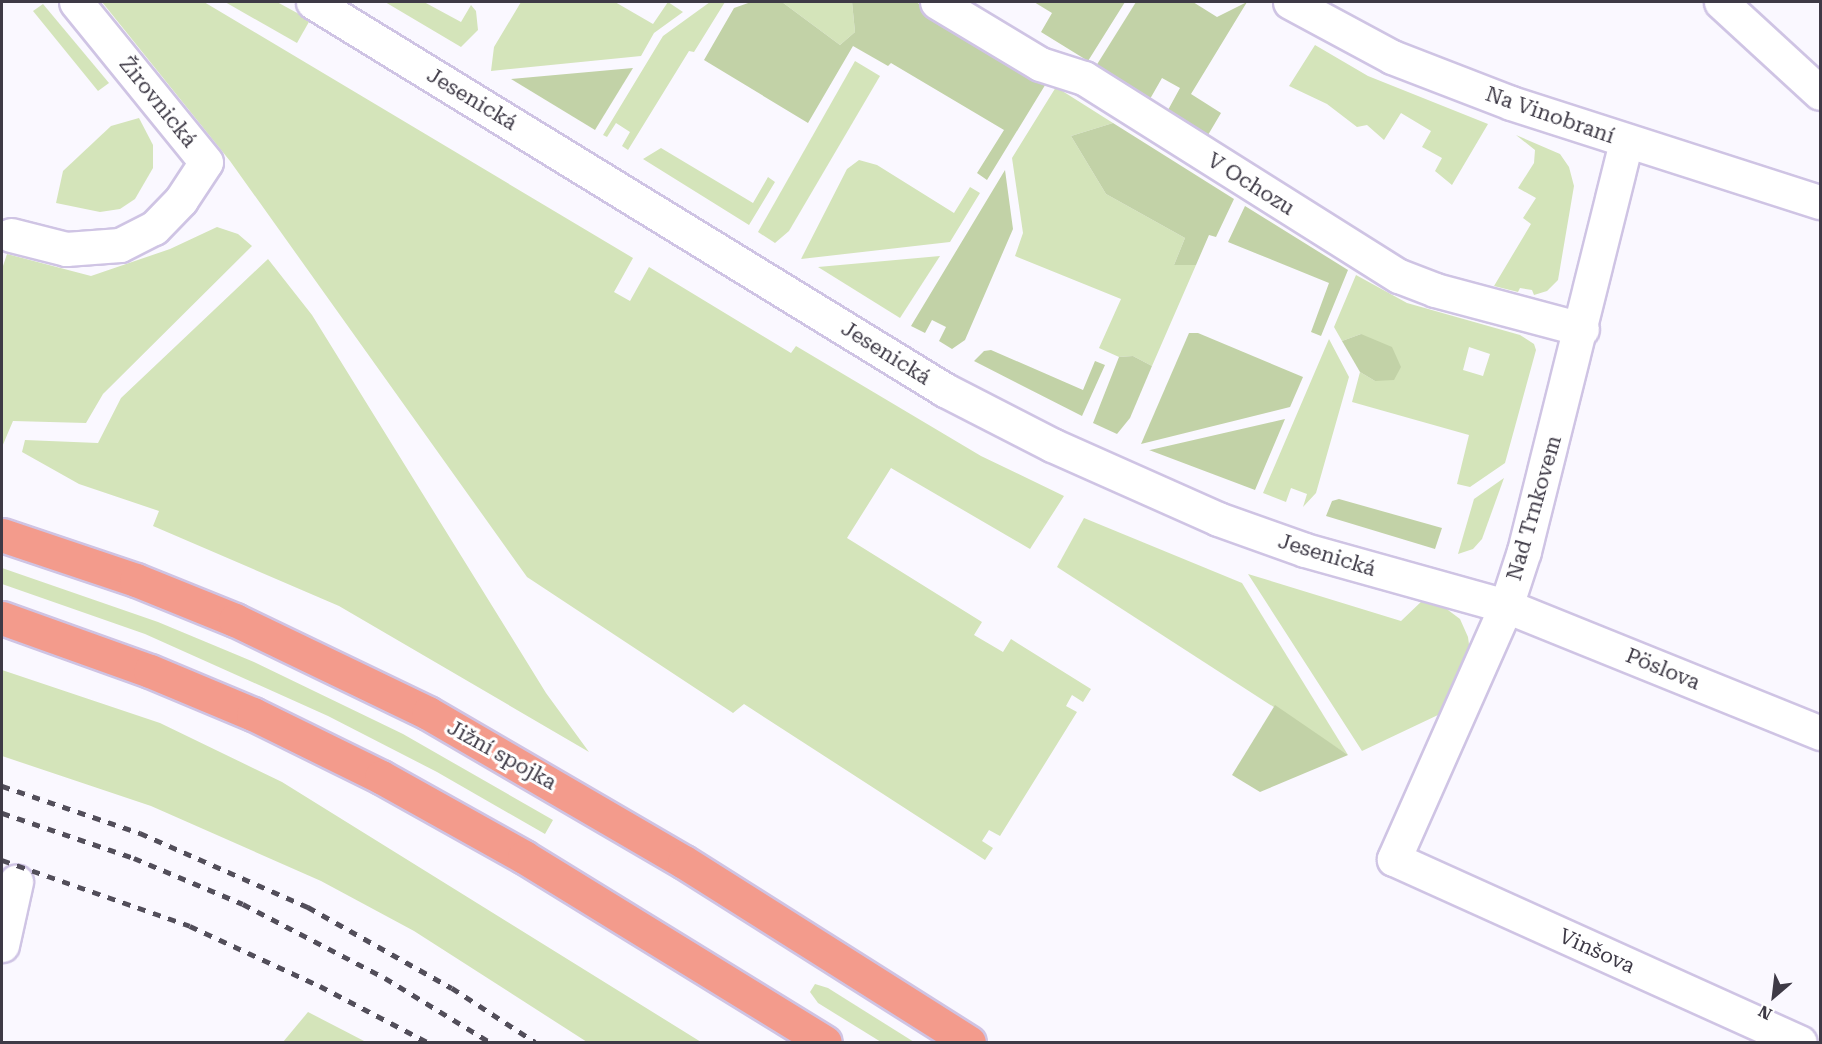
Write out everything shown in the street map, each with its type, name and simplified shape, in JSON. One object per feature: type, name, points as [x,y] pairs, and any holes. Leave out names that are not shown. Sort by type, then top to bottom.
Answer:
[{"type":"highway","name":"Jižní spojka","points":[[2,535],[136,580],[213,611],[428,713],[674,856],[969,1042]]},
{"type":"highway","points":[[2,618],[150,671],[253,714],[381,777],[524,857],[825,1042]]},
{"type":"street","name":"Žirovnická","points":[[11,235],[66,249],[120,244],[154,228],[181,200],[206,162],[76,2]]},
{"type":"street","name":"Jesenická","points":[[313,2],[945,390],[1006,422],[1218,519],[1305,550],[1506,606]]},
{"type":"street","name":"V Ochozu","points":[[937,2],[1040,64],[1084,78],[1399,276],[1435,290],[1582,329]]},
{"type":"street","name":"Na Vinobraní","points":[[1290,2],[1392,57],[1626,142],[1821,202]]},
{"type":"street","points":[[1721,2],[1821,93]]},
{"type":"street","name":"Nad Trnkovem","points":[[1394,858],[1506,606],[1524,551],[1582,329],[1626,142]]},
{"type":"street","name":"Pöslova","points":[[1506,606],[1821,733]]},
{"type":"street","name":"Vinšova","points":[[1394,858],[1800,1042]]},
{"type":"street","points":[[2,945],[16,882]]},
{"type":"green space","points":[[102,2],[204,2],[633,258],[614,292],[630,301],[649,267],[791,353],[796,346],[981,456],[1064,496],[1030,549],[891,468],[847,538],[982,622],[974,635],[1003,652],[1011,639],[1091,689],[1083,702],[1072,695],[1066,706],[1077,712],[1000,836],[989,830],[982,841],[993,848],[985,860],[744,704],[733,713],[527,577],[230,161]]},
{"type":"green space","points":[[225,2],[277,2],[310,20],[297,43]]},
{"type":"green space","points":[[385,2],[424,2],[461,22],[471,5],[476,11],[478,30],[461,47]]},
{"type":"green space","points":[[521,2],[615,2],[653,24],[668,2],[683,12],[654,33],[641,56],[491,71],[494,47]]},
{"type":"green space","points":[[710,2],[725,2],[694,52],[689,51],[628,150],[622,146],[630,132],[616,123],[607,137],[603,135],[663,36]]},
{"type":"green space","points":[[751,2],[782,2],[840,45],[855,32],[852,2],[916,2],[1047,82],[987,180],[977,173],[1004,130],[891,63],[888,66],[853,46],[808,123],[704,60],[734,8]]},
{"type":"green space","points":[[782,2],[852,2],[855,32],[840,45]]},
{"type":"green space","points":[[1034,2],[1125,2],[1088,61],[1041,32],[1052,13]]},
{"type":"green space","points":[[1136,2],[1193,2],[1217,17],[1247,2],[1191,94],[1221,113],[1208,135],[1168,110],[1180,88],[1162,78],[1150,99],[1096,66]]},
{"type":"green space","points":[[43,4],[109,83],[98,91],[33,11]]},
{"type":"green space","points":[[1315,45],[1368,76],[1488,124],[1452,185],[1435,171],[1442,158],[1422,147],[1431,131],[1401,113],[1384,140],[1367,125],[1357,127],[1327,104],[1289,86]]},
{"type":"green space","points":[[855,61],[880,76],[789,231],[775,243],[758,232]]},
{"type":"green space","points":[[633,68],[595,130],[511,79]]},
{"type":"green space","points":[[1056,87],[1113,123],[1071,136],[1106,194],[1185,238],[1174,265],[1196,265],[1152,366],[1133,356],[1119,357],[1099,348],[1121,299],[1015,256],[1023,233],[1012,158]]},
{"type":"green space","points":[[139,118],[153,145],[153,168],[135,199],[120,209],[100,212],[56,203],[63,171],[111,126]]},
{"type":"green space","points":[[1113,123],[1234,199],[1216,237],[1209,235],[1196,265],[1174,265],[1185,238],[1106,194],[1071,136]]},
{"type":"green space","points":[[1516,135],[1560,154],[1569,167],[1574,186],[1558,280],[1547,291],[1534,295],[1532,290],[1520,288],[1518,292],[1494,286],[1531,224],[1523,218],[1536,198],[1518,188],[1534,163],[1535,150]]},
{"type":"green space","points":[[661,148],[753,203],[768,177],[775,182],[749,225],[643,159]]},
{"type":"green space","points":[[859,160],[877,165],[954,213],[970,187],[980,193],[950,242],[801,259],[847,169]]},
{"type":"green space","points":[[1005,170],[1013,229],[965,340],[952,349],[939,341],[946,327],[932,320],[925,333],[911,326]]},
{"type":"green space","points":[[1245,206],[1348,270],[1321,336],[1311,332],[1329,283],[1228,242]]},
{"type":"green space","points":[[217,227],[238,234],[252,246],[103,394],[86,423],[13,421],[2,447],[2,269],[7,254],[91,276],[170,249]]},
{"type":"green space","points":[[940,256],[900,318],[818,267]]},
{"type":"green space","points":[[268,259],[312,315],[546,693],[589,752],[339,606],[153,526],[159,511],[79,484],[22,452],[25,440],[98,443],[121,398]]},
{"type":"green space","points":[[1356,275],[1407,303],[1520,335],[1534,344],[1536,350],[1505,463],[1470,487],[1457,484],[1469,435],[1352,402],[1360,372],[1375,381],[1361,334],[1342,341],[1334,327]],"holes":[[[1469,347],[1490,354],[1483,376],[1463,370]]]},
{"type":"green space","points":[[1189,333],[1198,333],[1303,377],[1290,407],[1141,444]]},
{"type":"green space","points":[[1361,334],[1392,347],[1401,367],[1394,380],[1375,381],[1360,372],[1342,341]]},
{"type":"green space","points":[[1329,339],[1349,377],[1316,493],[1303,507],[1307,494],[1291,488],[1286,502],[1263,493]]},
{"type":"green space","points":[[991,350],[1083,390],[1095,361],[1105,365],[1082,416],[974,361],[984,351]]},
{"type":"green space","points":[[1133,356],[1152,366],[1130,418],[1117,434],[1093,423],[1119,357]]},
{"type":"green space","points":[[1285,419],[1255,490],[1149,450],[1150,450]]},
{"type":"green space","points":[[1504,478],[1482,539],[1473,549],[1458,554],[1474,499]]},
{"type":"green space","points":[[1339,499],[1442,528],[1435,549],[1326,516],[1332,501]]},
{"type":"green space","points":[[1084,518],[1242,583],[1348,755],[1057,567]]},
{"type":"green space","points":[[2,568],[158,622],[254,662],[403,734],[553,820],[545,834],[437,772],[328,716],[145,634],[2,584]]},
{"type":"green space","points":[[1248,574],[1401,621],[1423,600],[1444,607],[1460,619],[1468,637],[1471,659],[1457,692],[1438,715],[1362,751]]},
{"type":"green space","points":[[2,670],[160,723],[282,782],[701,1042],[587,1042],[414,931],[321,881],[151,806],[2,756]]},
{"type":"green space","points":[[1275,705],[1348,755],[1260,792],[1232,775]]},
{"type":"green space","points":[[815,984],[828,988],[914,1042],[881,1042],[818,1003],[810,992]]},
{"type":"green space","points":[[308,1012],[366,1042],[283,1042]]},
{"type":"railway","points":[[2,786],[140,833],[308,907],[452,988],[535,1042]]},
{"type":"railway","points":[[2,813],[134,858],[243,904],[385,978],[490,1042]]},
{"type":"railway","points":[[2,860],[190,926],[320,986],[427,1042]]}]
